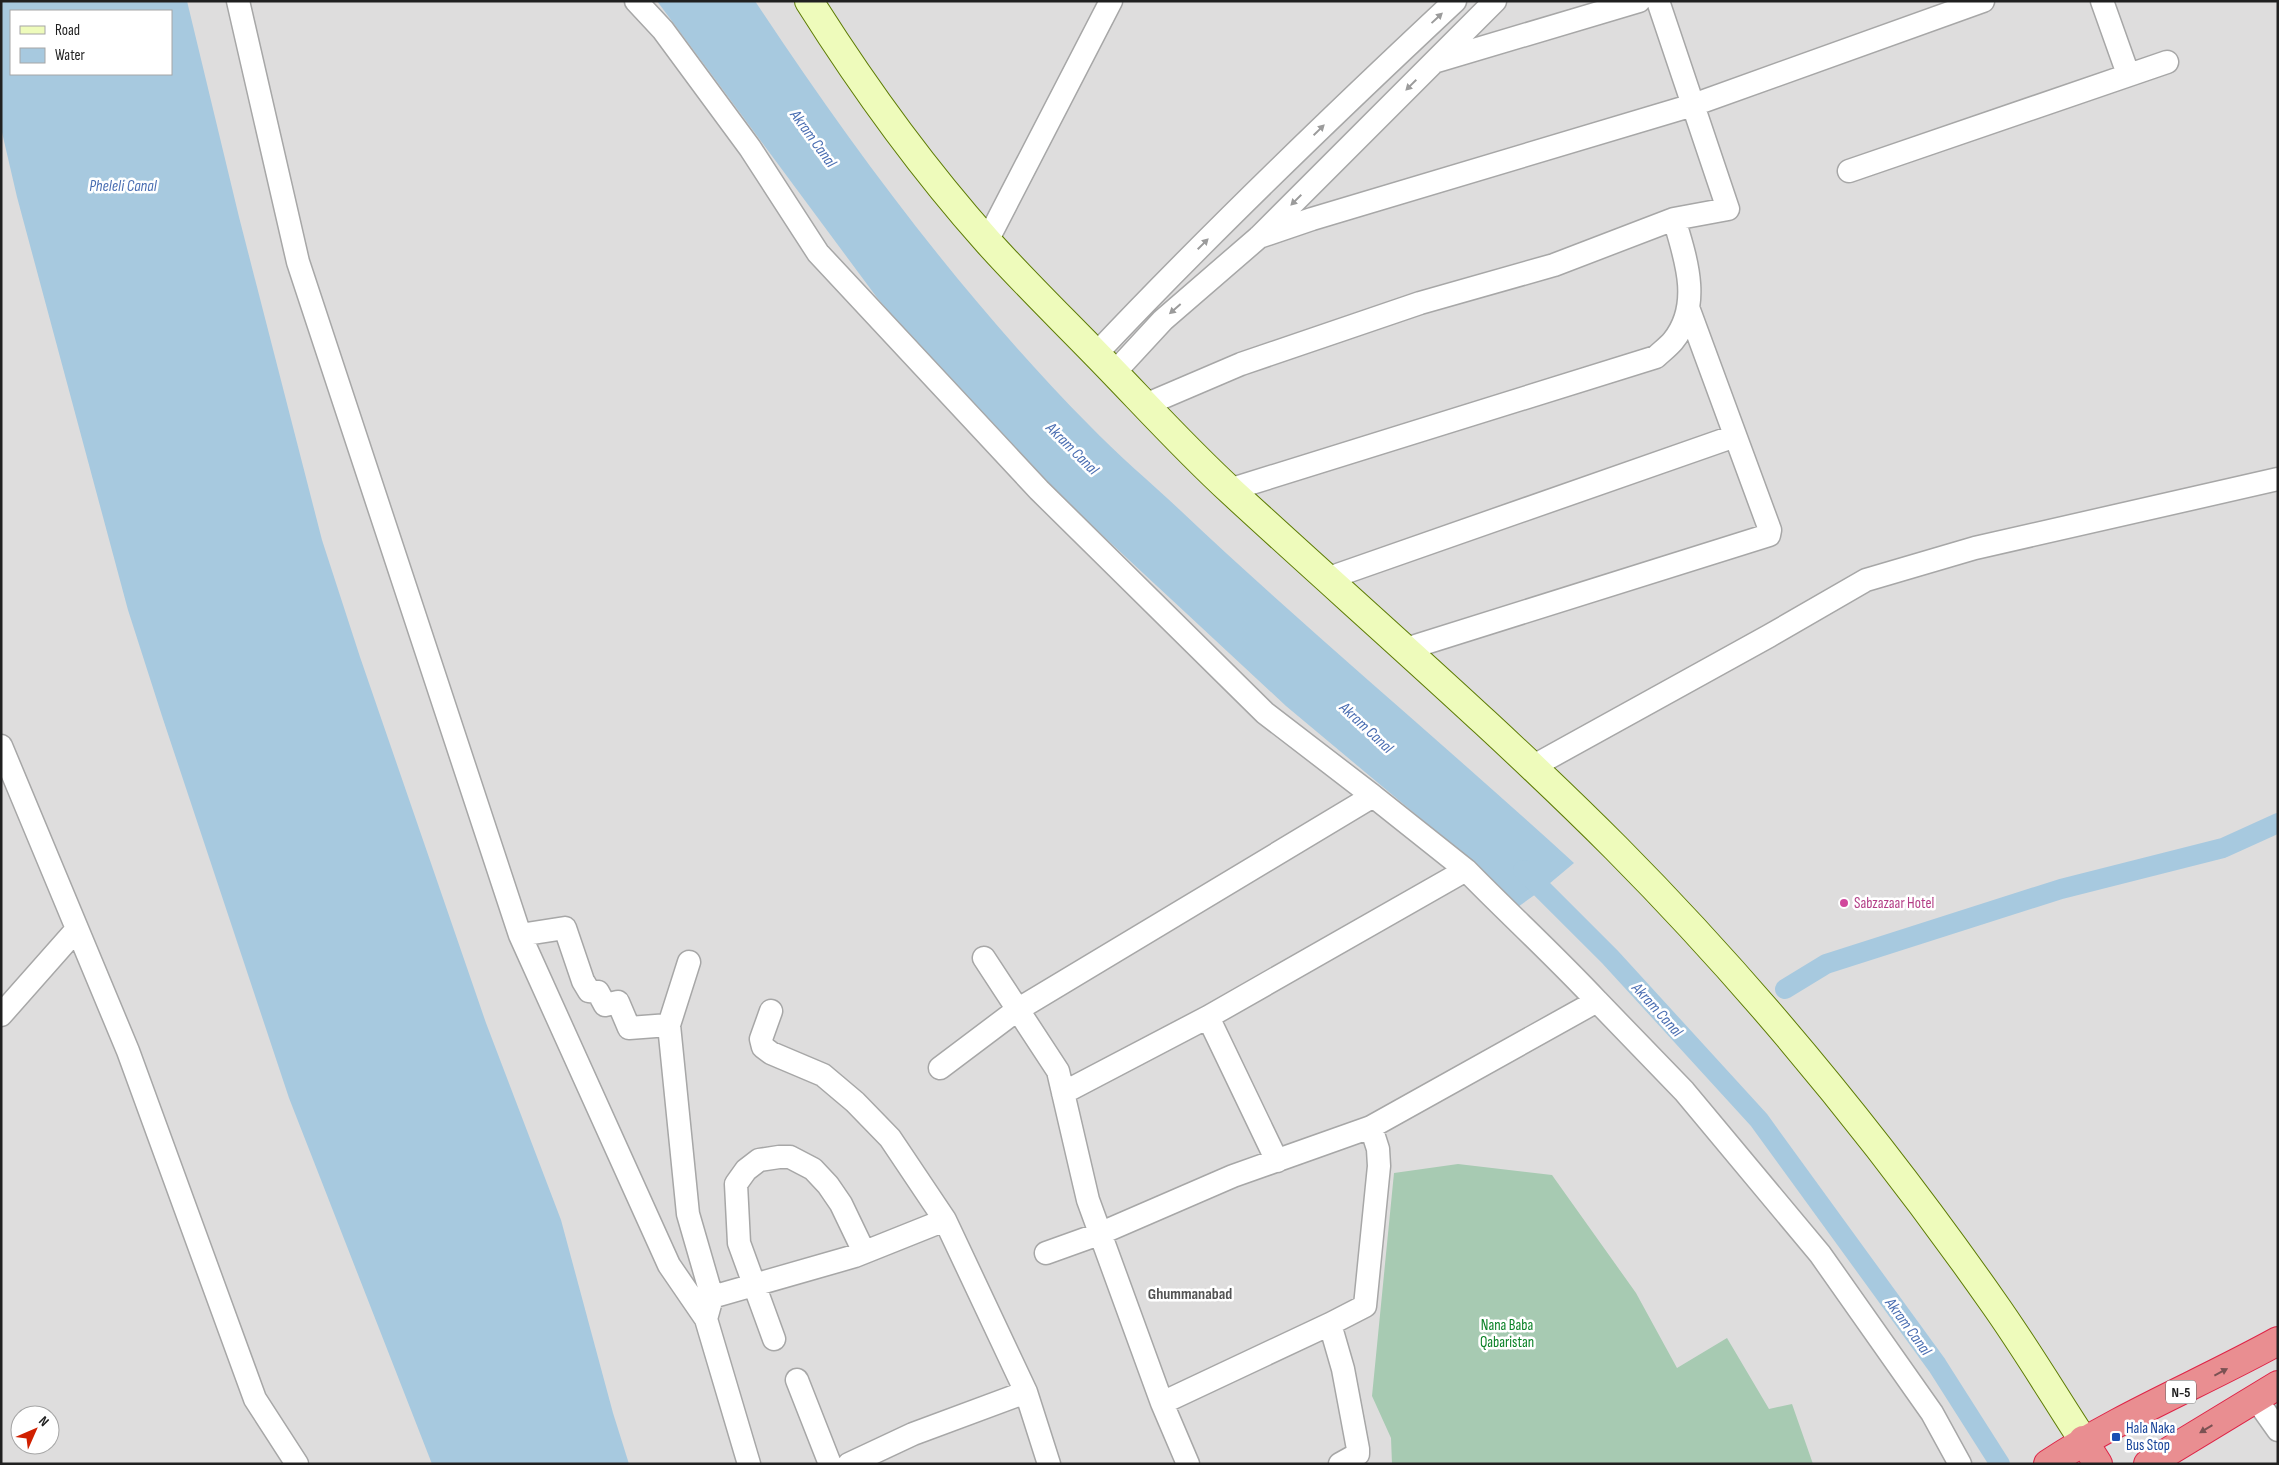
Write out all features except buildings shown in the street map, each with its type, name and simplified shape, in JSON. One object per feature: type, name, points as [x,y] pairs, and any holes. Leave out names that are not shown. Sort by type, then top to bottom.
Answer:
[{"type":"highway","name":"N-5","points":[[2048,1464],[2083,1440],[2219,1373],[2278,1340]]},
{"type":"highway","points":[[2148,1464],[2267,1392]]},
{"type":"highway","points":[[2083,1440],[2098,1464]]},
{"type":"street","points":[[238,1],[298,262],[520,935],[669,1264],[706,1319],[749,1464]]},
{"type":"street","points":[[636,1],[663,30],[750,148],[818,253],[1018,469],[1265,713],[1374,796],[1466,870],[1512,918],[1563,964],[1684,1091],[1820,1254],[1932,1413],[1960,1464]]},
{"type":"street","points":[[809,1],[833,40],[907,142],[987,241],[1229,490],[1329,578],[1532,767],[1616,849],[1727,965],[1842,1100],[1895,1168],[1994,1304],[2083,1440]]},
{"type":"street","points":[[987,241],[1111,1]]},
{"type":"street","points":[[1096,354],[1145,301],[1455,1]]},
{"type":"street","points":[[1114,373],[1163,320],[1258,238],[1495,1]]},
{"type":"street","points":[[1434,62],[1639,1]]},
{"type":"street","points":[[1145,405],[1241,364],[1420,303],[1554,265],[1674,219],[1728,209],[1658,1]]},
{"type":"street","points":[[1258,238],[1312,219],[1693,105],[1983,1]]},
{"type":"street","points":[[2102,1],[2128,74]]},
{"type":"street","points":[[1848,171],[2167,62]]},
{"type":"street","points":[[1406,650],[1766,538],[1769,535],[1770,530],[1689,310],[1689,269],[1674,219]]},
{"type":"street","points":[[1229,490],[1656,357],[1673,341],[1689,310]]},
{"type":"street","points":[[1329,578],[1735,436]]},
{"type":"street","points":[[1532,767],[1866,580],[1975,548],[2278,478]]},
{"type":"street","points":[[1,746],[128,1051],[255,1399],[297,1464]]},
{"type":"street","points":[[940,1068],[1017,1010],[1374,796]]},
{"type":"street","points":[[1063,1093],[1208,1017],[1466,870]]},
{"type":"street","points":[[520,935],[565,928],[583,981],[589,991],[598,992],[605,1005],[618,1002],[629,1028],[669,1025]]},
{"type":"street","points":[[1,1015],[77,929]]},
{"type":"street","points":[[984,958],[1058,1071],[1088,1200],[1099,1234],[1162,1403],[1188,1464]]},
{"type":"street","points":[[689,962],[669,1025],[688,1214],[712,1297],[706,1319]]},
{"type":"street","points":[[1046,1253],[1099,1234],[1233,1176],[1370,1127],[1597,1001]]},
{"type":"street","points":[[771,1011],[761,1039],[763,1047],[771,1053],[823,1075],[854,1102],[890,1138],[945,1220],[1026,1392],[1050,1464]]},
{"type":"street","points":[[1208,1017],[1277,1161]]},
{"type":"street","points":[[1162,1403],[1365,1306],[1379,1166],[1378,1148],[1370,1127]]},
{"type":"street","points":[[774,1338],[739,1243],[736,1184],[746,1170],[759,1160],[779,1156],[790,1157],[813,1170],[841,1204],[864,1252]]},
{"type":"street","points":[[712,1297],[864,1252],[945,1220]]},
{"type":"street","points":[[1330,1324],[1343,1369],[1358,1449],[1358,1454],[1355,1457],[1340,1464]]},
{"type":"street","points":[[797,1380],[830,1464]]},
{"type":"street","points":[[849,1464],[913,1434],[1026,1392]]},
{"type":"street","points":[[2267,1392],[2278,1430]]},
{"type":"shaded area","points":[[1,1],[2278,1],[2278,1464],[1,1464]]},
{"type":"green space","name":"Nana Baba Qabaristan","points":[[1458,1164],[1552,1175],[1636,1293],[1677,1368],[1727,1338],[1769,1409],[1792,1404],[1813,1464],[1392,1464],[1391,1438],[1372,1396],[1394,1173]]},
{"type":"water","name":"Pheleli Canal","points":[[1,1],[187,1],[239,217],[322,540],[360,657],[486,1023],[561,1220],[613,1413],[629,1464],[432,1464],[289,1098],[162,716],[128,610],[17,197],[1,128]]},
{"type":"water","points":[[657,1],[755,1],[871,168],[954,274],[1042,376],[1111,447],[1229,556],[1574,863],[1515,909],[1438,833],[1286,706],[1087,521],[964,398],[878,299]]},
{"type":"waterway","points":[[1785,989],[1826,964],[2061,889],[2223,848],[2278,823]]},
{"type":"waterway","name":"Akram Canal","points":[[1523,870],[1610,957],[1759,1120],[1937,1365],[2000,1464]]},
{"type":"place","name":"Sabzazaar Hotel","points":[[1844,903]]},
{"type":"place","name":"Hala Naka Bus Stop","points":[[2116,1437]]},
{"type":"district","name":"Ghummanabad","points":[[1190,1293]]}]
